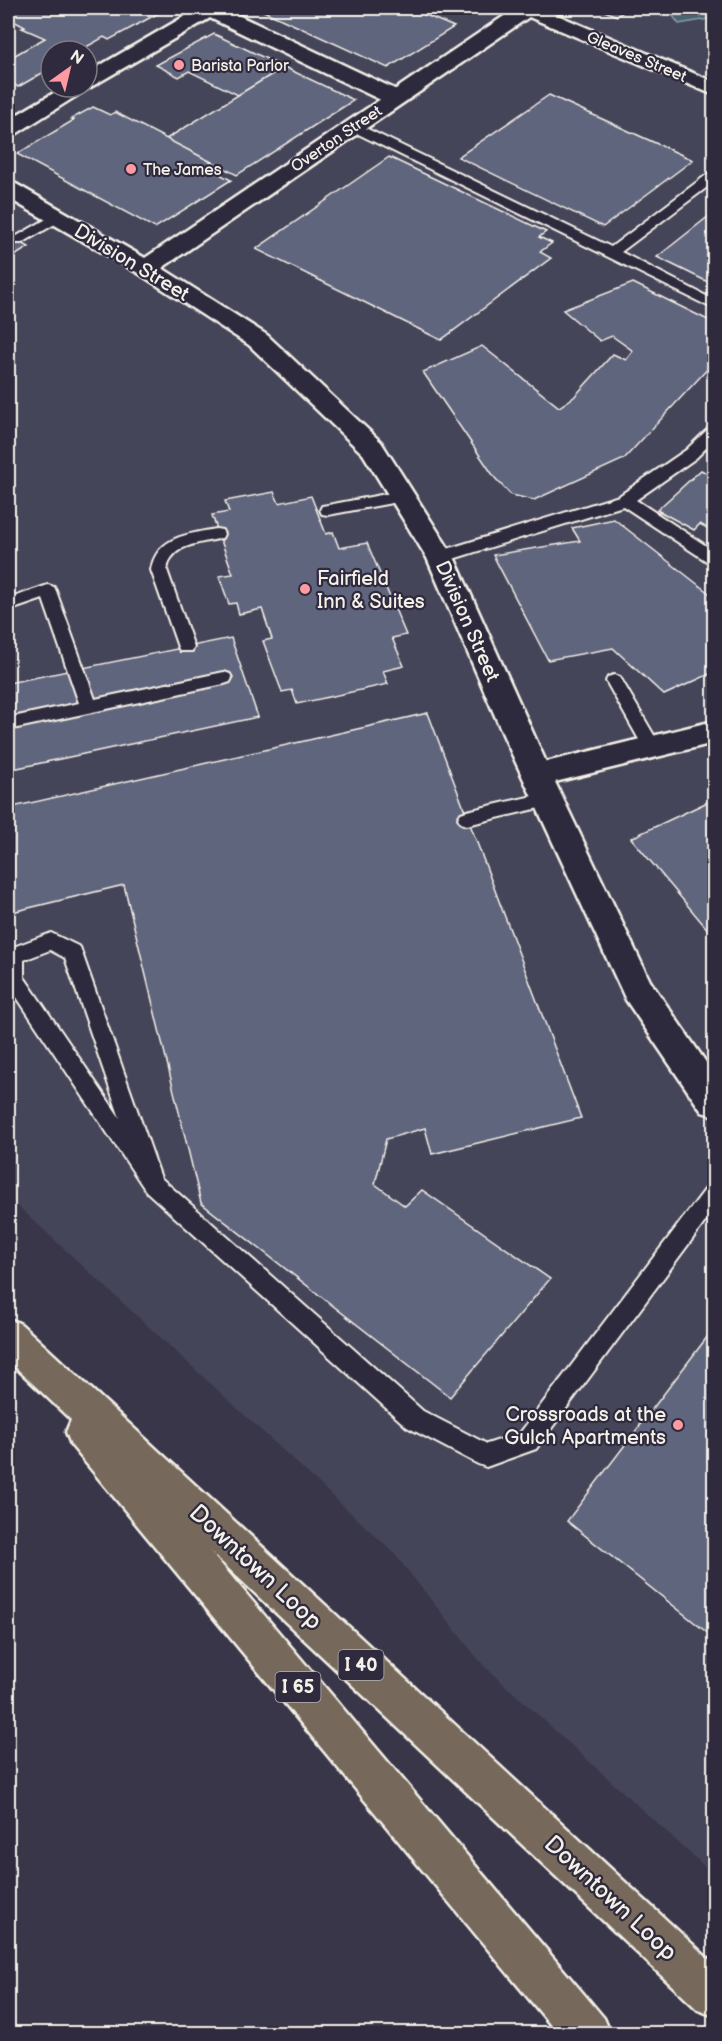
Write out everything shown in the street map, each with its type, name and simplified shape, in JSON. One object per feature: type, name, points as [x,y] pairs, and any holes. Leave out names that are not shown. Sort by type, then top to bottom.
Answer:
[{"type":"highway","name":"Downtown Loop","points":[[8,1338],[714,1994]]},
{"type":"highway","name":"I 65","points":[[8,1338],[588,2034]]},
{"type":"main road","points":[[99,75],[210,9],[395,98]]},
{"type":"main road","name":"Overton Street","points":[[146,268],[527,9]]},
{"type":"main road","name":"Gleaves Street","points":[[527,9],[714,89]]},
{"type":"main road","points":[[8,129],[59,99]]},
{"type":"main road","name":"Division Street","points":[[8,189],[146,268],[258,340],[372,447],[440,557],[638,990],[714,1101]]},
{"type":"main road","points":[[544,787],[652,747],[714,732]]},
{"type":"lane","points":[[353,126],[714,305]]},
{"type":"lane","points":[[612,253],[714,176]]},
{"type":"lane","points":[[17,240],[57,217]]},
{"type":"lane","points":[[440,557],[625,500],[691,454],[714,432]]},
{"type":"lane","points":[[327,510],[402,496]]},
{"type":"lane","points":[[625,500],[714,558]]},
{"type":"lane","points":[[186,647],[159,570],[159,560],[164,552],[184,540],[216,534]]},
{"type":"lane","points":[[8,605],[48,591],[89,707]]},
{"type":"lane","points":[[8,724],[224,678]]},
{"type":"lane","points":[[614,681],[652,747]]},
{"type":"lane","points":[[467,818],[544,787]]},
{"type":"lane","points":[[153,1184],[73,953],[51,941],[15,955],[14,978],[153,1184],[415,1419],[486,1456],[528,1441],[714,1194]]},
{"type":"shaded area","points":[[8,8],[714,8],[714,1875],[483,1665],[392,1551],[8,1197]]},
{"type":"shaded area","points":[[714,8],[714,18],[679,24],[670,12]]},
{"type":"building","points":[[8,8],[168,8],[109,40],[104,37],[99,40],[43,39],[45,38],[22,28],[25,27],[8,18]]},
{"type":"building","points":[[257,8],[409,8],[454,27],[388,68]]},
{"type":"building","points":[[597,8],[629,8],[617,16]]},
{"type":"building","points":[[214,34],[284,67],[238,95],[189,71],[179,77],[156,65]]},
{"type":"building","points":[[39,41],[39,75],[18,87],[15,85],[8,92],[8,59]]},
{"type":"building","points":[[284,67],[354,100],[237,175],[166,139]]},
{"type":"building","points":[[549,95],[693,160],[603,227],[458,157]]},
{"type":"building","name":"The James","points":[[93,107],[110,115],[115,112],[221,167],[214,171],[231,180],[155,228],[17,154]]},
{"type":"building","points":[[389,157],[546,232],[539,237],[552,243],[540,252],[551,258],[441,340],[256,249]]},
{"type":"building","points":[[714,212],[714,285],[657,257]]},
{"type":"building","points":[[8,235],[29,247],[8,260]]},
{"type":"building","points":[[633,283],[714,323],[714,362],[624,459],[534,500],[511,495],[495,478],[423,372],[482,346],[559,407],[574,397],[613,354],[626,360],[633,351],[612,336],[600,341],[563,310]]},
{"type":"building","points":[[701,470],[714,477],[714,532],[700,524],[694,530],[657,510]]},
{"type":"building","name":"Fairfield Inn & Suites","points":[[274,492],[279,503],[311,496],[326,534],[333,532],[339,548],[367,543],[406,635],[392,638],[404,666],[383,671],[388,684],[297,704],[292,690],[282,692],[263,641],[272,639],[262,609],[239,614],[236,603],[229,604],[219,576],[233,574],[212,515],[229,512],[225,501]]},
{"type":"building","points":[[614,519],[714,597],[714,672],[664,695],[613,648],[548,660],[493,555],[580,541],[572,528]]},
{"type":"building","points":[[231,638],[258,717],[8,770],[8,683]]},
{"type":"building","points":[[428,713],[581,1118],[432,1154],[425,1128],[386,1139],[375,1184],[405,1206],[422,1190],[550,1279],[450,1397],[201,1203],[124,885],[8,913],[8,808]]},
{"type":"building","points":[[714,799],[714,937],[631,838]]},
{"type":"building","name":"Crossroads at the Gulch Apartments","points":[[714,1328],[714,1638],[567,1521]]},
{"type":"place","name":"Barista Parlor","points":[[179,65]]},
{"type":"place","name":"The James","points":[[131,169]]},
{"type":"place","name":"Fairfield Inn & Suites","points":[[305,589]]},
{"type":"place","name":"Crossroads at the Gulch Apartments","points":[[678,1425]]}]
